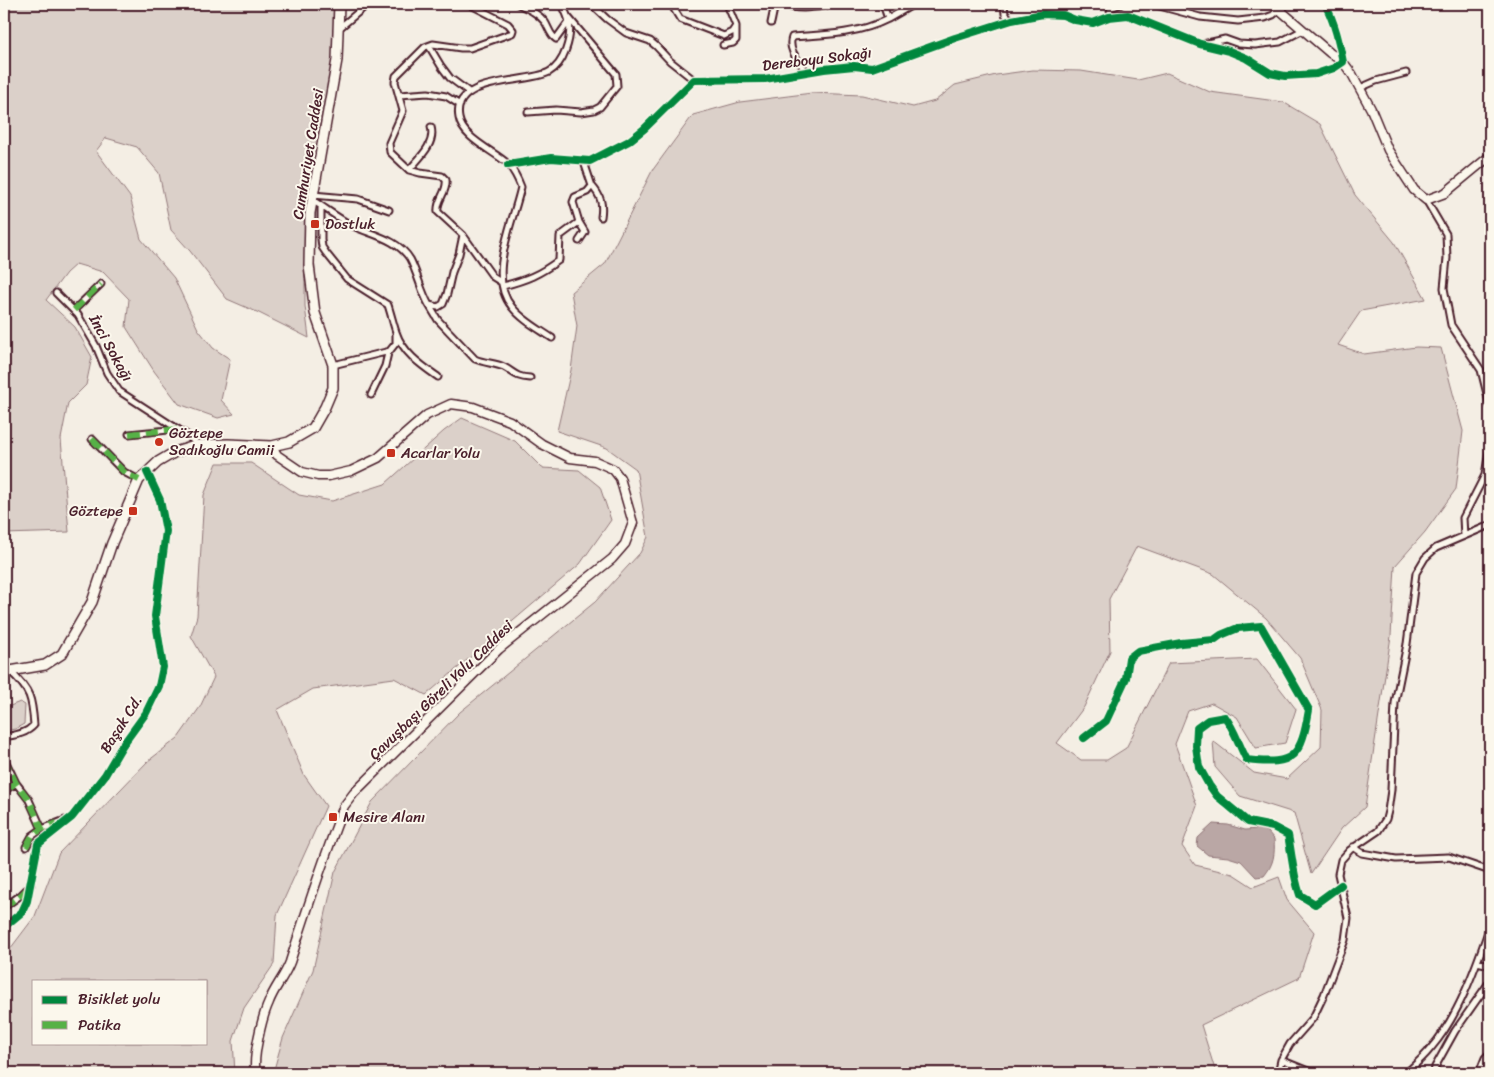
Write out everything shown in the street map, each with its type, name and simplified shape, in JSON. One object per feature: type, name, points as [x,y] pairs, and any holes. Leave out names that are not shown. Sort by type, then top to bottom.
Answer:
[{"type":"main road","name":"Cumhuriyet Caddesi","points":[[7,670],[44,665],[62,654],[92,602],[112,543],[139,480],[158,462],[175,452],[198,445],[272,446],[289,442],[313,428],[325,407],[333,388],[333,365],[315,313],[309,265],[310,213],[337,60],[339,4]]},
{"type":"main road","points":[[1273,4],[1283,6],[1303,30],[1343,62],[1371,108],[1388,150],[1414,190],[1426,200],[1445,193],[1490,156]]},
{"type":"main road","name":"Çavuşbaşı Göreli Yolu Caddesi","points":[[256,1073],[257,1045],[268,1003],[289,964],[302,921],[344,806],[354,793],[499,649],[612,559],[625,544],[633,523],[620,478],[612,469],[595,461],[570,458],[542,444],[510,421],[473,407],[451,404],[427,415],[378,458],[351,471],[329,476],[318,476],[302,472],[277,455],[272,446]]},
{"type":"street","points":[[337,31],[368,4]]},
{"type":"street","points":[[469,4],[508,24],[513,30],[512,33],[470,48],[433,44],[413,58],[396,76],[395,82],[403,110],[389,143],[390,152],[409,170],[442,176],[446,180],[447,186],[437,206],[438,212],[463,236],[493,277],[502,284],[527,280],[558,260],[560,236],[578,222]]},
{"type":"street","points":[[518,4],[536,13],[556,40],[568,18]]},
{"type":"street","points":[[552,338],[511,307],[502,284],[503,252],[521,187],[518,178],[508,164],[479,143],[464,129],[458,118],[463,98],[472,90],[502,81],[548,73],[556,67],[564,53],[570,36],[568,18],[562,4]]},
{"type":"street","points":[[508,164],[551,158],[590,161],[629,141],[694,80],[670,61],[650,41],[626,33],[591,4]]},
{"type":"street","points":[[671,4],[680,19],[724,36],[732,32],[736,26]]},
{"type":"street","points":[[723,45],[733,43],[736,40],[736,26],[727,4]]},
{"type":"street","points":[[771,23],[775,4]]},
{"type":"street","points":[[781,4],[796,8],[837,4]]},
{"type":"street","points":[[883,4],[888,19]]},
{"type":"street","points":[[806,71],[791,48],[790,42],[792,37],[836,34],[880,23],[914,4]]},
{"type":"street","points":[[1004,4],[1005,14],[1012,20]]},
{"type":"street","points":[[1109,17],[1111,8],[1121,4]]},
{"type":"street","points":[[1152,4],[1200,17],[1238,21],[1265,18],[1283,6]]},
{"type":"street","points":[[1325,4],[1332,17],[1343,62]]},
{"type":"street","name":"Dereboyu Sokağı","points":[[694,80],[775,79],[806,71],[854,66],[872,68],[933,45],[1012,20],[1042,14],[1063,15],[1075,20],[1093,23],[1109,17],[1128,14],[1200,44],[1229,51],[1246,58],[1270,73],[1285,76],[1316,74],[1334,68],[1343,62]]},
{"type":"street","points":[[528,112],[556,110],[580,112],[594,110],[600,107],[617,86],[616,74],[589,40],[568,18]]},
{"type":"street","points":[[1200,44],[1226,39],[1239,44],[1255,45],[1280,42],[1303,30]]},
{"type":"street","points":[[429,46],[450,78],[469,92]]},
{"type":"street","points":[[1360,88],[1406,73]]},
{"type":"street","points":[[399,95],[428,93],[446,96],[460,106]]},
{"type":"street","points":[[409,170],[428,148],[432,133],[430,127]]},
{"type":"street","points":[[584,162],[592,186],[602,200],[601,217]]},
{"type":"street","points":[[579,241],[585,232],[578,222],[572,202],[573,199],[587,192],[592,186]]},
{"type":"street","points":[[312,197],[321,206],[350,225],[391,242],[404,252],[410,260],[422,292],[438,320],[476,359],[504,367],[520,377],[530,378]]},
{"type":"street","points":[[312,197],[358,199],[389,210]]},
{"type":"street","points":[[1426,200],[1446,234],[1447,258],[1444,288],[1451,326],[1481,370],[1490,406]]},
{"type":"street","points":[[321,206],[322,247],[347,279],[388,306],[396,334],[396,342],[390,351],[371,395]]},
{"type":"street","points":[[429,305],[438,307],[443,304],[463,236]]},
{"type":"street","points":[[74,310],[100,284]]},
{"type":"street","name":"İnci Sokağı","points":[[56,293],[74,310],[96,346],[107,373],[119,391],[178,429],[198,445]]},
{"type":"street","points":[[396,334],[406,350],[438,377]]},
{"type":"street","points":[[333,365],[390,351]]},
{"type":"street","points":[[129,434],[178,429]]},
{"type":"street","points":[[92,439],[124,472],[139,480]]},
{"type":"street","points":[[1464,536],[1463,518],[1485,475],[1490,445]]},
{"type":"street","name":"Başak Cd.","points":[[4,927],[22,912],[27,901],[38,844],[72,817],[105,775],[122,746],[146,713],[159,686],[163,667],[154,616],[166,531],[160,500],[147,472]]},
{"type":"street","points":[[1278,1073],[1281,1060],[1294,1038],[1312,1018],[1324,995],[1345,940],[1348,918],[1338,874],[1344,855],[1378,831],[1388,811],[1391,790],[1395,703],[1407,644],[1416,573],[1420,565],[1436,548],[1490,525]]},
{"type":"street","points":[[1084,738],[1106,721],[1126,678],[1130,658],[1138,651],[1181,643],[1214,640],[1238,628],[1261,626],[1310,710],[1305,736],[1299,749],[1286,760],[1262,762],[1247,760],[1233,728],[1225,717],[1208,720],[1197,728],[1196,746],[1199,767],[1217,796],[1248,822],[1273,827],[1288,835],[1294,877],[1300,895],[1315,904],[1341,885]]},
{"type":"street","points":[[4,737],[30,730],[34,725],[32,698],[22,682],[7,670]]},
{"type":"street","points":[[4,758],[16,783],[29,800],[42,829]]},
{"type":"street","points":[[4,791],[16,783]]},
{"type":"street","points":[[26,847],[32,836],[42,829],[72,817]]},
{"type":"street","points":[[1353,847],[1362,853],[1396,859],[1449,857],[1490,871]]},
{"type":"street","points":[[4,907],[21,895],[31,884]]},
{"type":"street","points":[[1406,1073],[1432,1048],[1449,1023],[1478,962],[1490,926]]},
{"type":"street","points":[[1478,962],[1490,965]]},
{"type":"street","points":[[1434,1073],[1435,1067],[1455,1031],[1490,981]]},
{"type":"street","points":[[1479,1073],[1485,1058],[1490,1053]]},
{"type":"street","points":[[1281,1060],[1313,1073]]},
{"type":"shaded area","points":[[4,4],[336,4],[334,63],[305,244],[305,306],[309,338],[227,299],[190,251],[171,230],[159,173],[137,147],[106,138],[96,151],[130,197],[141,239],[174,278],[198,329],[213,348],[230,359],[221,400],[234,414],[218,418],[179,404],[154,371],[126,327],[129,299],[103,272],[76,264],[66,273],[46,300],[75,327],[92,357],[86,385],[68,403],[61,439],[69,532],[4,534]]},
{"type":"shaded area","points":[[1033,70],[1081,71],[1138,80],[1167,73],[1210,92],[1283,102],[1320,124],[1355,195],[1394,242],[1426,299],[1361,311],[1338,345],[1364,354],[1416,347],[1441,348],[1463,431],[1456,489],[1425,532],[1395,566],[1391,636],[1365,807],[1342,828],[1311,874],[1294,813],[1240,796],[1215,767],[1213,741],[1254,773],[1287,779],[1321,747],[1322,710],[1300,658],[1266,618],[1213,574],[1137,546],[1109,599],[1110,651],[1084,707],[1057,743],[1081,760],[1107,760],[1126,748],[1169,663],[1257,659],[1296,709],[1285,743],[1256,748],[1237,717],[1212,703],[1188,711],[1175,744],[1197,806],[1182,846],[1195,865],[1233,874],[1253,887],[1279,877],[1287,900],[1314,932],[1299,978],[1201,1025],[1216,1073],[273,1073],[283,1038],[313,970],[335,872],[372,802],[460,712],[595,602],[640,553],[648,537],[636,469],[607,448],[557,431],[571,370],[577,326],[571,292],[605,264],[652,171],[693,115],[740,102],[812,93],[862,95],[913,107],[935,101],[955,85],[996,75]]},
{"type":"shaded area","points":[[462,418],[515,441],[542,468],[579,470],[600,487],[611,520],[580,564],[426,695],[394,678],[313,689],[277,710],[304,775],[326,806],[277,915],[274,964],[244,1008],[233,1041],[235,1073],[4,1073],[4,957],[35,916],[59,853],[148,761],[178,738],[200,707],[214,677],[191,636],[197,616],[204,495],[217,463],[251,463],[299,495],[332,501],[385,484],[444,431]]},
{"type":"shaded area","points":[[20,702],[25,705],[24,724],[15,729],[4,731],[4,707]]},
{"type":"shaded area","points":[[1213,824],[1228,825],[1245,830],[1259,829],[1268,832],[1274,839],[1274,854],[1272,863],[1264,876],[1256,877],[1241,861],[1228,857],[1208,855],[1197,846],[1198,838]]},
{"type":"marked path","points":[[74,310],[101,284]]},
{"type":"marked path","points":[[129,434],[178,429]]},
{"type":"marked path","points":[[92,439],[124,472],[139,480]]},
{"type":"marked path","points":[[4,758],[16,783],[29,800],[42,829],[57,823]]},
{"type":"marked path","points":[[4,791],[16,783]]},
{"type":"marked path","points":[[26,847],[32,836],[42,829]]},
{"type":"marked path","points":[[4,907],[28,888]]},
{"type":"cycle path","points":[[508,165],[551,158],[590,161],[629,141],[644,129],[694,80],[765,79],[824,69],[854,66],[872,68],[955,38],[1012,20],[1043,14],[1063,15],[1075,20],[1093,23],[1109,17],[1128,15],[1200,44],[1229,51],[1246,58],[1270,73],[1285,76],[1316,74],[1334,68],[1343,62],[1334,25],[1325,4]]},
{"type":"cycle path","points":[[4,927],[22,912],[27,901],[38,844],[72,817],[105,775],[122,746],[146,713],[159,686],[163,667],[155,616],[166,531],[160,500],[147,472]]},
{"type":"cycle path","points":[[1084,738],[1106,721],[1126,678],[1129,658],[1138,651],[1181,643],[1214,640],[1238,628],[1261,626],[1309,710],[1299,748],[1286,759],[1276,761],[1247,760],[1232,727],[1225,717],[1208,720],[1197,728],[1196,746],[1199,767],[1217,796],[1248,822],[1273,827],[1288,835],[1294,873],[1300,895],[1315,904],[1341,885]]},
{"type":"place","name":"Dostluk","points":[[315,224]]},
{"type":"place","name":"Göztepe Sadıkoğlu Camii","points":[[159,442]]},
{"type":"place","name":"Acarlar Yolu","points":[[391,453]]},
{"type":"place","name":"Göztepe","points":[[133,511]]},
{"type":"place","name":"Mesire Alanı","points":[[333,817]]}]
